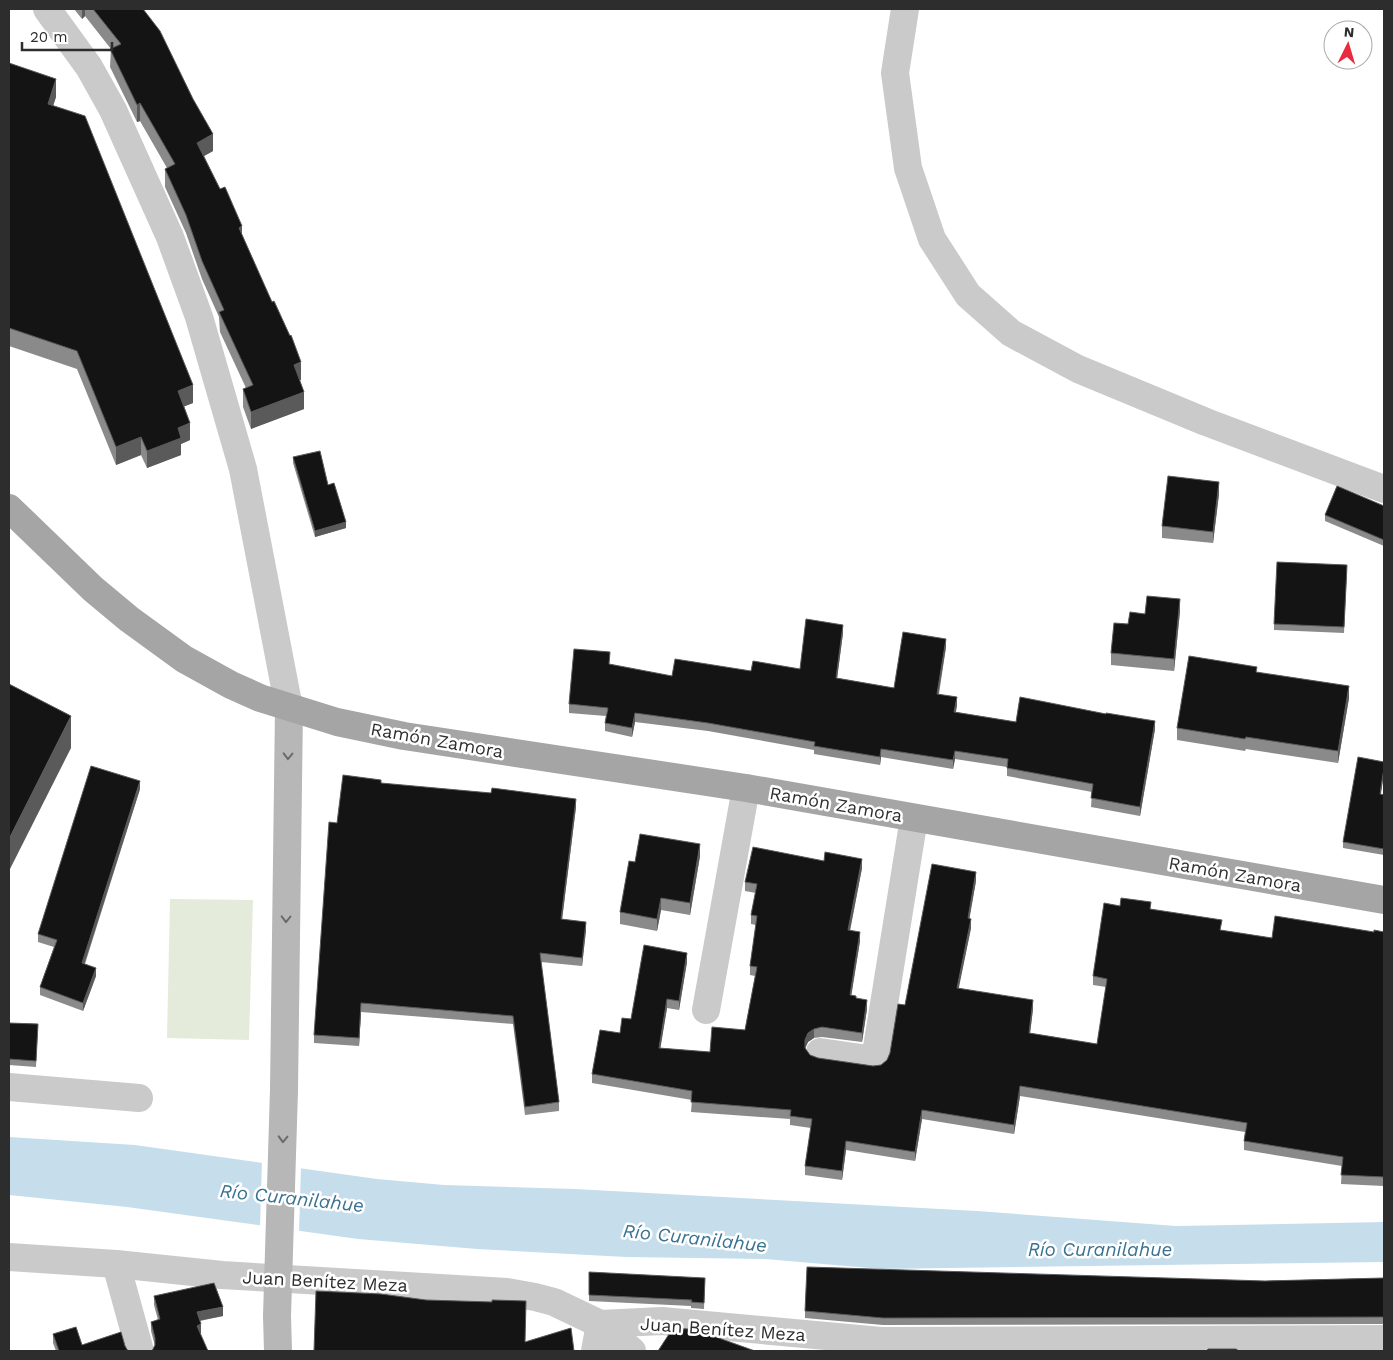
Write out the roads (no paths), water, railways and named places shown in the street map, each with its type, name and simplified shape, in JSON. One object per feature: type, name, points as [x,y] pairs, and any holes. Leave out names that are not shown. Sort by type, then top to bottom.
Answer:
[{"type":"main road","name":"Ramón Zamora","points":[[9,508],[93,589],[184,659],[231,685],[289,708],[337,722],[404,736],[746,788],[1384,900]]},
{"type":"main road","points":[[278,1351],[277,1316],[284,1090],[289,708]]},
{"type":"street","points":[[48,9],[89,67],[113,110],[170,236],[199,317],[244,469],[272,626],[289,708]]},
{"type":"street","points":[[905,9],[895,73],[908,168],[932,240],[968,295],[1011,333],[1078,369],[1206,422],[1384,489]]},
{"type":"street","points":[[706,1010],[746,788]]},
{"type":"street","points":[[820,1052],[875,1060],[914,818]]},
{"type":"street","points":[[9,1087],[139,1098]]},
{"type":"street","name":"Juan Benítez Meza","points":[[9,1257],[116,1264],[222,1275],[506,1292],[554,1302],[600,1324],[662,1321],[881,1341],[1366,1343]]},
{"type":"street","points":[[116,1264],[140,1351]]},
{"type":"street","points":[[594,1351],[600,1324],[632,1351]]},
{"type":"water","name":"Río Curanilahue","points":[[9,1137],[135,1145],[377,1179],[444,1185],[575,1189],[977,1211],[1176,1226],[1384,1222],[1384,1262],[881,1269],[765,1259],[626,1257],[477,1249],[358,1239],[127,1207],[9,1195]]}]
